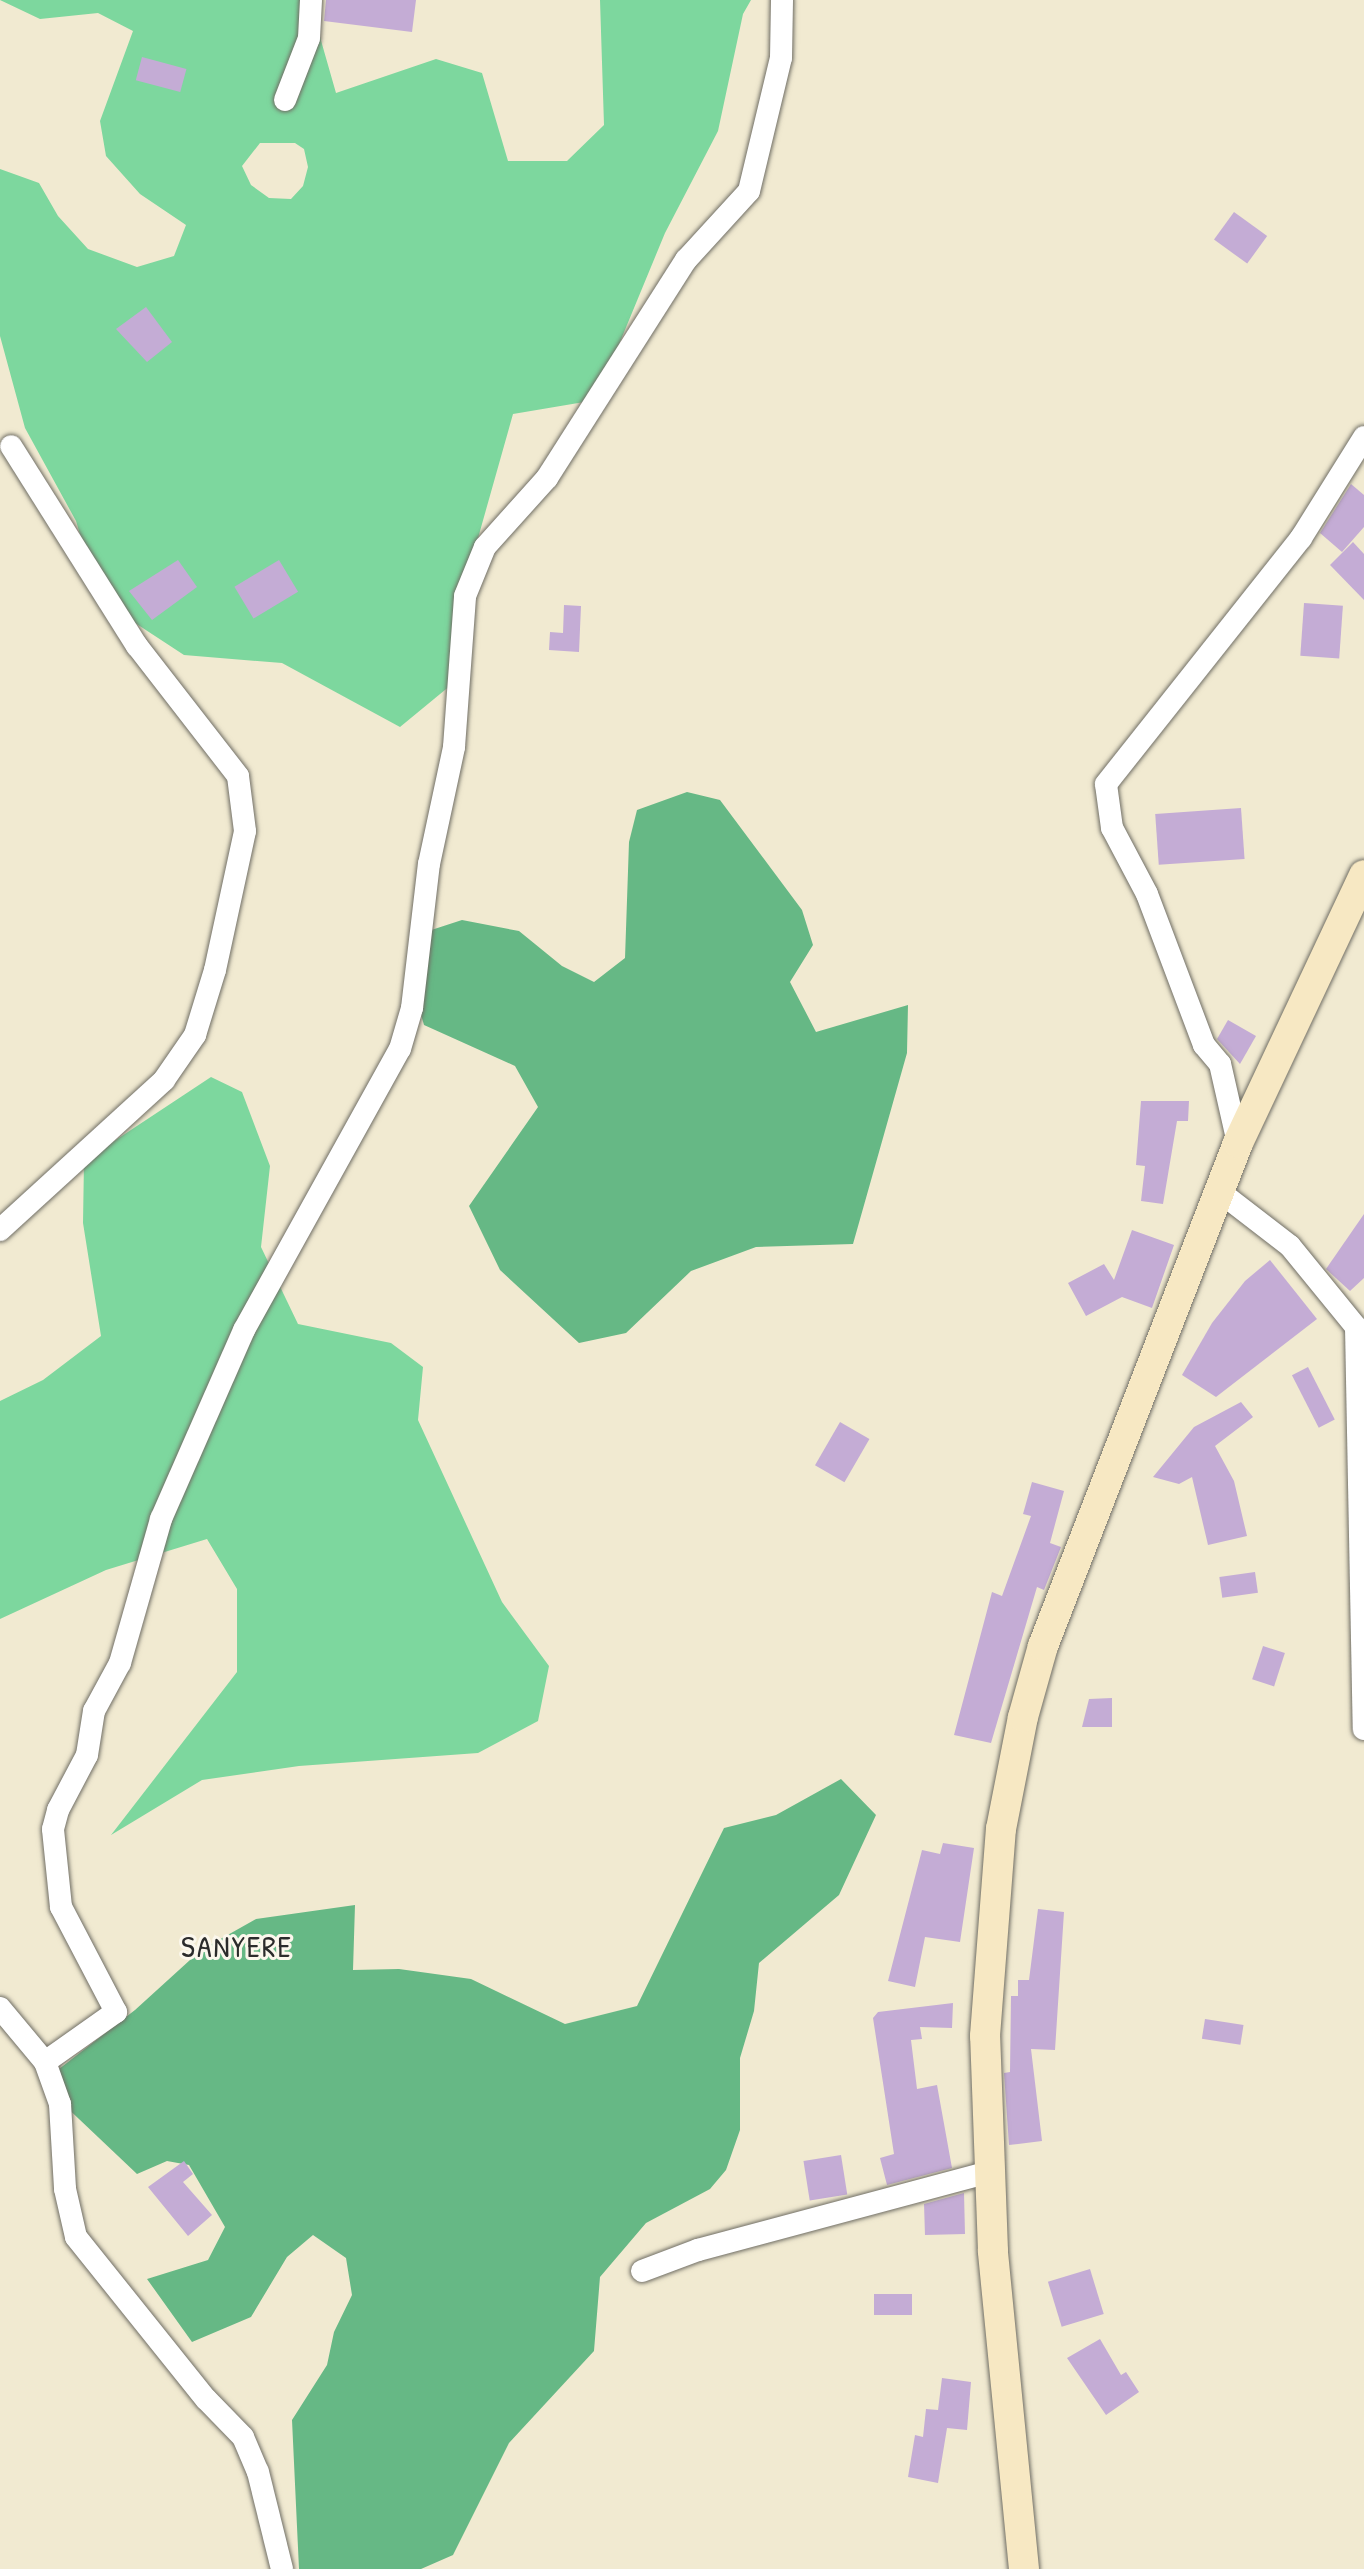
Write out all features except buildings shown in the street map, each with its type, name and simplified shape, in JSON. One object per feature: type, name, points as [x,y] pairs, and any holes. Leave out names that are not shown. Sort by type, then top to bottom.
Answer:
[{"type":"street","points":[[285,100],[309,38],[311,0]]},
{"type":"street","points":[[45,2062],[116,2012],[61,1907],[53,1844],[58,1810],[87,1755],[94,1711],[120,1663],[161,1519],[244,1330],[400,1049],[412,1008],[429,864],[454,747],[465,596],[485,547],[547,478],[679,270],[749,191],[781,58],[782,0]]},
{"type":"street","points":[[1238,1143],[1220,1064],[1204,1045],[1147,894],[1112,828],[1106,784],[1301,538],[1364,437]]},
{"type":"street","points":[[0,1230],[164,1080],[195,1035],[245,831],[238,776],[137,646],[11,446]]},
{"type":"street","points":[[1024,2569],[1005,2403],[990,2172],[985,2036],[1001,1829],[1023,1717],[1043,1646],[1238,1143],[1364,875]]},
{"type":"street","points":[[1220,1192],[1290,1246],[1356,1327],[1364,1729]]},
{"type":"street","points":[[0,2008],[45,2062],[60,2104],[65,2189],[76,2237],[206,2399],[243,2437],[258,2472],[282,2569]]},
{"type":"street","points":[[642,2271],[698,2250],[990,2172]]},
{"type":"green space","points":[[0,0],[319,0],[316,23],[336,93],[436,59],[482,73],[508,161],[567,161],[604,125],[600,0],[751,0],[743,14],[718,131],[665,233],[596,400],[513,414],[460,602],[451,685],[400,727],[282,663],[184,655],[100,600],[76,521],[25,428],[0,336],[0,169],[39,183],[58,216],[88,249],[137,267],[174,256],[186,225],[140,194],[106,156],[100,121],[133,31],[98,13],[40,19]],"holes":[[[260,143],[295,143],[304,149],[308,167],[303,186],[291,199],[269,198],[251,185],[242,166]]]},
{"type":"green space","points":[[687,792],[720,800],[802,910],[813,945],[790,982],[816,1032],[908,1005],[907,1053],[853,1244],[756,1247],[691,1271],[626,1333],[579,1343],[500,1270],[469,1206],[538,1107],[515,1066],[424,1025],[407,967],[416,935],[462,920],[519,931],[562,966],[594,982],[625,958],[629,842],[637,810]]},
{"type":"green space","points":[[211,1077],[242,1092],[270,1166],[261,1247],[298,1324],[391,1343],[423,1367],[418,1420],[502,1602],[549,1666],[538,1721],[478,1753],[299,1766],[202,1780],[111,1835],[237,1672],[237,1589],[207,1539],[106,1570],[0,1619],[0,1401],[43,1380],[101,1336],[83,1223],[84,1161]]},
{"type":"green space","points":[[841,1779],[876,1815],[839,1895],[759,1963],[754,2011],[740,2058],[740,2130],[726,2170],[710,2189],[646,2223],[600,2277],[594,2351],[509,2443],[453,2555],[421,2569],[299,2569],[292,2420],[327,2365],[334,2332],[352,2295],[346,2258],[313,2235],[287,2257],[251,2317],[192,2342],[147,2279],[208,2260],[225,2227],[189,2165],[167,2161],[137,2174],[41,2083],[135,2010],[201,1950],[256,1919],[355,1905],[353,1970],[399,1969],[471,1979],[565,2024],[637,2006],[724,1828],[776,1815]]},
{"type":"district","name":"SANYERE","points":[[237,1946]]}]
